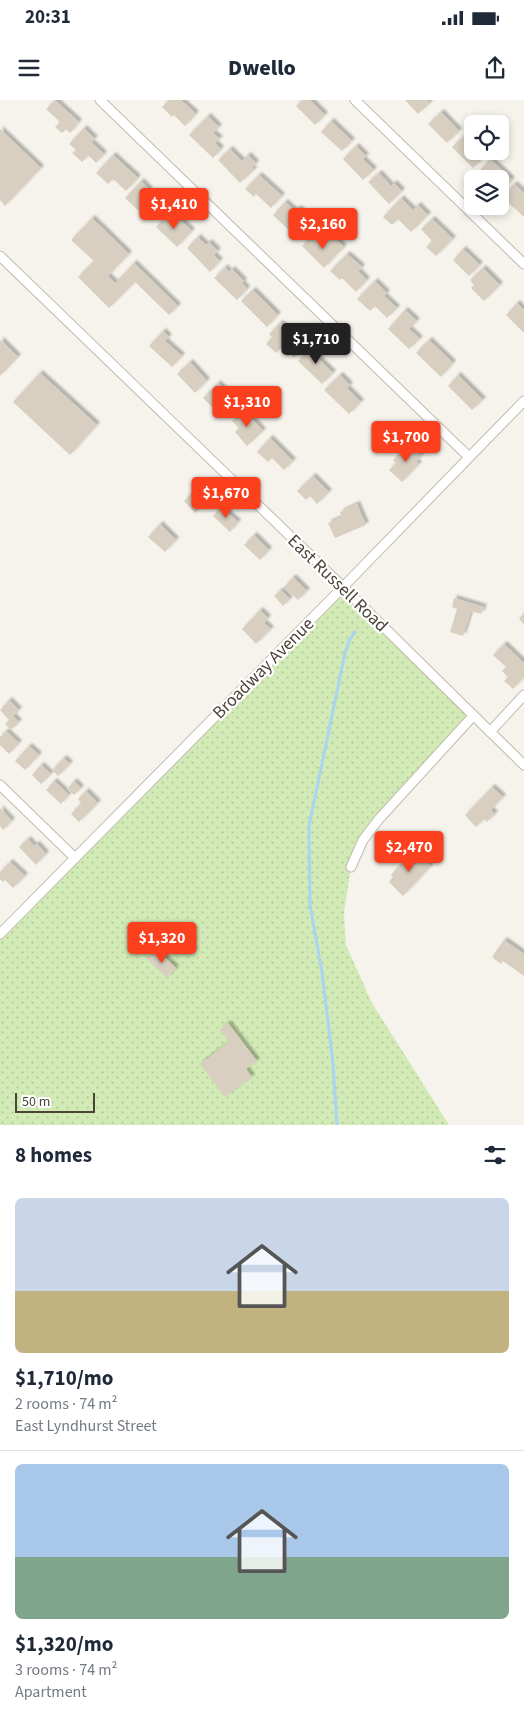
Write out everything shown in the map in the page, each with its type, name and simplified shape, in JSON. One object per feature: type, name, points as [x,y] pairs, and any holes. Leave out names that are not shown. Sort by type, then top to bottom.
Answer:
[{"type":"street","points":[[100,100],[470,457]]},
{"type":"street","points":[[355,100],[524,264]]},
{"type":"street","name":"East Russell Road","points":[[0,256],[343,587],[524,765]]},
{"type":"street","name":"Broadway Avenue","points":[[0,934],[524,401]]},
{"type":"street","points":[[490,732],[524,695]]},
{"type":"street","points":[[351,867],[363,840],[379,819],[473,716]]},
{"type":"street","points":[[0,785],[75,858]]},
{"type":"green space","points":[[343,587],[473,716],[379,819],[351,867],[344,913],[346,945],[372,1003],[449,1125],[0,1125],[0,934]]},
{"type":"building","points":[[55,100],[79,122],[70,133],[66,129],[62,133],[55,127],[60,122],[46,109]]},
{"type":"building","points":[[169,100],[181,100],[196,114],[185,126],[162,107]]},
{"type":"building","points":[[302,100],[310,100],[325,115],[315,125],[296,106]]},
{"type":"building","points":[[405,100],[427,100],[430,103],[418,114]]},
{"type":"building","points":[[441,112],[459,131],[447,143],[428,124]]},
{"type":"building","points":[[208,116],[219,127],[213,133],[220,139],[215,143],[221,149],[213,158],[189,135]]},
{"type":"building","points":[[331,121],[352,141],[342,151],[321,132]]},
{"type":"building","points":[[84,128],[95,139],[91,142],[104,154],[96,163],[88,155],[82,162],[72,153],[76,150],[69,144]]},
{"type":"building","points":[[0,129],[41,168],[5,206],[0,200]]},
{"type":"building","points":[[464,136],[464,159],[452,147]]},
{"type":"building","points":[[356,146],[366,156],[363,159],[374,170],[363,180],[343,159]]},
{"type":"building","points":[[230,149],[242,161],[248,155],[256,163],[252,168],[254,170],[240,183],[218,160]]},
{"type":"building","points":[[113,155],[138,178],[126,191],[113,179],[108,184],[96,173]]},
{"type":"building","points":[[465,160],[481,160],[473,168]]},
{"type":"building","points":[[491,160],[502,170],[481,170]]},
{"type":"building","points":[[379,173],[391,186],[394,183],[402,191],[389,204],[368,182]]},
{"type":"building","points":[[259,175],[282,196],[271,208],[256,194],[254,197],[245,189]]},
{"type":"building","points":[[141,181],[150,190],[147,193],[153,200],[157,196],[164,203],[148,220],[125,198]]},
{"type":"building","points":[[514,184],[524,193],[524,217],[509,203],[509,189]]},
{"type":"building","points":[[401,198],[413,210],[418,205],[428,215],[411,232],[398,219],[392,225],[383,217]]},
{"type":"building","points":[[285,202],[295,211],[298,208],[305,214],[301,218],[310,226],[298,239],[273,215]]},
{"type":"building","points":[[168,215],[177,223],[180,220],[192,231],[177,247],[156,227]]},
{"type":"building","points":[[92,218],[129,254],[108,276],[115,283],[134,263],[178,306],[169,315],[135,282],[109,308],[78,277],[94,261],[71,240]]},
{"type":"building","points":[[432,219],[453,239],[436,256],[426,247],[432,241],[421,229]]},
{"type":"building","points":[[313,235],[319,241],[321,239],[326,243],[333,236],[344,247],[324,268],[302,246]]},
{"type":"building","points":[[198,237],[206,245],[209,242],[218,251],[214,255],[220,261],[210,272],[187,248]]},
{"type":"building","points":[[463,249],[480,265],[469,276],[453,260]]},
{"type":"building","points":[[347,254],[362,267],[359,271],[354,267],[367,280],[356,292],[342,278],[340,280],[330,271]]},
{"type":"building","points":[[225,267],[229,272],[232,269],[244,281],[242,283],[247,289],[237,300],[214,278]]},
{"type":"building","points":[[483,268],[500,285],[484,301],[471,288],[474,285],[470,280]]},
{"type":"building","points":[[375,281],[387,293],[384,296],[397,308],[387,318],[375,306],[370,311],[357,299]]},
{"type":"building","points":[[253,290],[278,315],[267,327],[241,301]]},
{"type":"building","points":[[517,303],[524,310],[524,333],[506,315]]},
{"type":"building","points":[[405,310],[417,321],[409,329],[420,339],[409,349],[388,329]]},
{"type":"building","points":[[280,323],[294,336],[297,332],[308,343],[294,358],[282,346],[276,353],[266,344],[272,337],[269,334]]},
{"type":"building","points":[[163,331],[169,337],[165,341],[182,356],[172,367],[149,346]]},
{"type":"building","points":[[429,340],[453,363],[441,377],[416,353]]},
{"type":"building","points":[[0,341],[18,357],[0,376]]},
{"type":"building","points":[[313,346],[322,355],[319,359],[333,373],[322,384],[298,361]]},
{"type":"building","points":[[190,362],[207,381],[195,393],[177,374]]},
{"type":"building","points":[[40,373],[97,425],[70,455],[13,402]]},
{"type":"building","points":[[340,375],[350,385],[347,388],[361,402],[349,414],[324,390]]},
{"type":"building","points":[[458,375],[483,400],[472,410],[448,386]]},
{"type":"building","points":[[218,383],[233,399],[229,403],[234,407],[226,415],[215,404],[212,407],[203,398]]},
{"type":"building","points":[[244,410],[263,431],[247,446],[235,432],[239,428],[232,421]]},
{"type":"building","points":[[270,438],[293,461],[284,470],[272,458],[268,462],[257,452]]},
{"type":"building","points":[[413,445],[422,455],[416,462],[419,464],[402,482],[389,470],[396,463],[393,460],[402,450],[406,453]]},
{"type":"building","points":[[313,476],[329,492],[317,504],[310,496],[306,500],[297,491]]},
{"type":"building","points":[[200,485],[212,497],[195,513],[184,501]]},
{"type":"building","points":[[357,504],[366,525],[335,538],[328,523],[342,517],[340,512]]},
{"type":"building","points":[[221,507],[238,522],[230,532],[213,516]]},
{"type":"building","points":[[160,524],[176,540],[165,552],[148,537]]},
{"type":"building","points":[[254,535],[269,550],[260,560],[244,545]]},
{"type":"building","points":[[293,577],[307,591],[298,600],[284,587]]},
{"type":"building","points":[[281,590],[290,599],[283,606],[274,596]]},
{"type":"building","points":[[454,598],[484,607],[481,614],[471,611],[463,636],[450,632],[457,609],[452,607]]},
{"type":"building","points":[[260,610],[268,618],[264,623],[271,629],[256,644],[242,629]]},
{"type":"building","points":[[524,614],[524,625],[519,618]]},
{"type":"building","points":[[504,644],[524,663],[524,677],[513,689],[504,681],[508,677],[502,671],[506,667],[493,655]]},
{"type":"building","points":[[9,700],[19,710],[9,720],[0,710]]},
{"type":"building","points":[[13,716],[19,722],[11,730],[5,724]]},
{"type":"building","points":[[6,731],[19,743],[9,754],[0,745],[0,737]]},
{"type":"building","points":[[29,746],[39,755],[25,770],[15,761]]},
{"type":"building","points":[[64,758],[70,764],[58,776],[52,770]]},
{"type":"building","points":[[41,765],[51,774],[41,784],[32,775]]},
{"type":"building","points":[[54,781],[69,795],[61,804],[46,790]]},
{"type":"building","points":[[74,781],[81,788],[74,795],[67,789]]},
{"type":"building","points":[[492,787],[503,797],[491,810],[495,814],[487,822],[484,819],[476,827],[465,815]]},
{"type":"building","points":[[86,791],[98,803],[79,822],[71,814],[81,803],[78,799]]},
{"type":"building","points":[[0,808],[12,821],[3,830],[0,826]]},
{"type":"building","points":[[28,839],[34,846],[37,844],[46,854],[36,865],[19,847]]},
{"type":"building","points":[[413,850],[431,866],[403,896],[389,882],[393,877],[391,875]]},
{"type":"building","points":[[10,862],[25,876],[13,888],[5,880],[3,882],[0,879],[0,872]]},
{"type":"building","points":[[504,940],[524,954],[524,976],[503,961],[501,964],[492,957]]},
{"type":"building","points":[[156,949],[176,968],[167,978],[147,959]]},
{"type":"building","points":[[228,1023],[257,1061],[246,1069],[252,1077],[225,1097],[200,1064],[229,1042],[220,1030]]},
{"type":"waterway","points":[[337,1125],[333,1064],[322,972],[310,905],[309,826],[345,653],[349,641],[355,632]]}]
